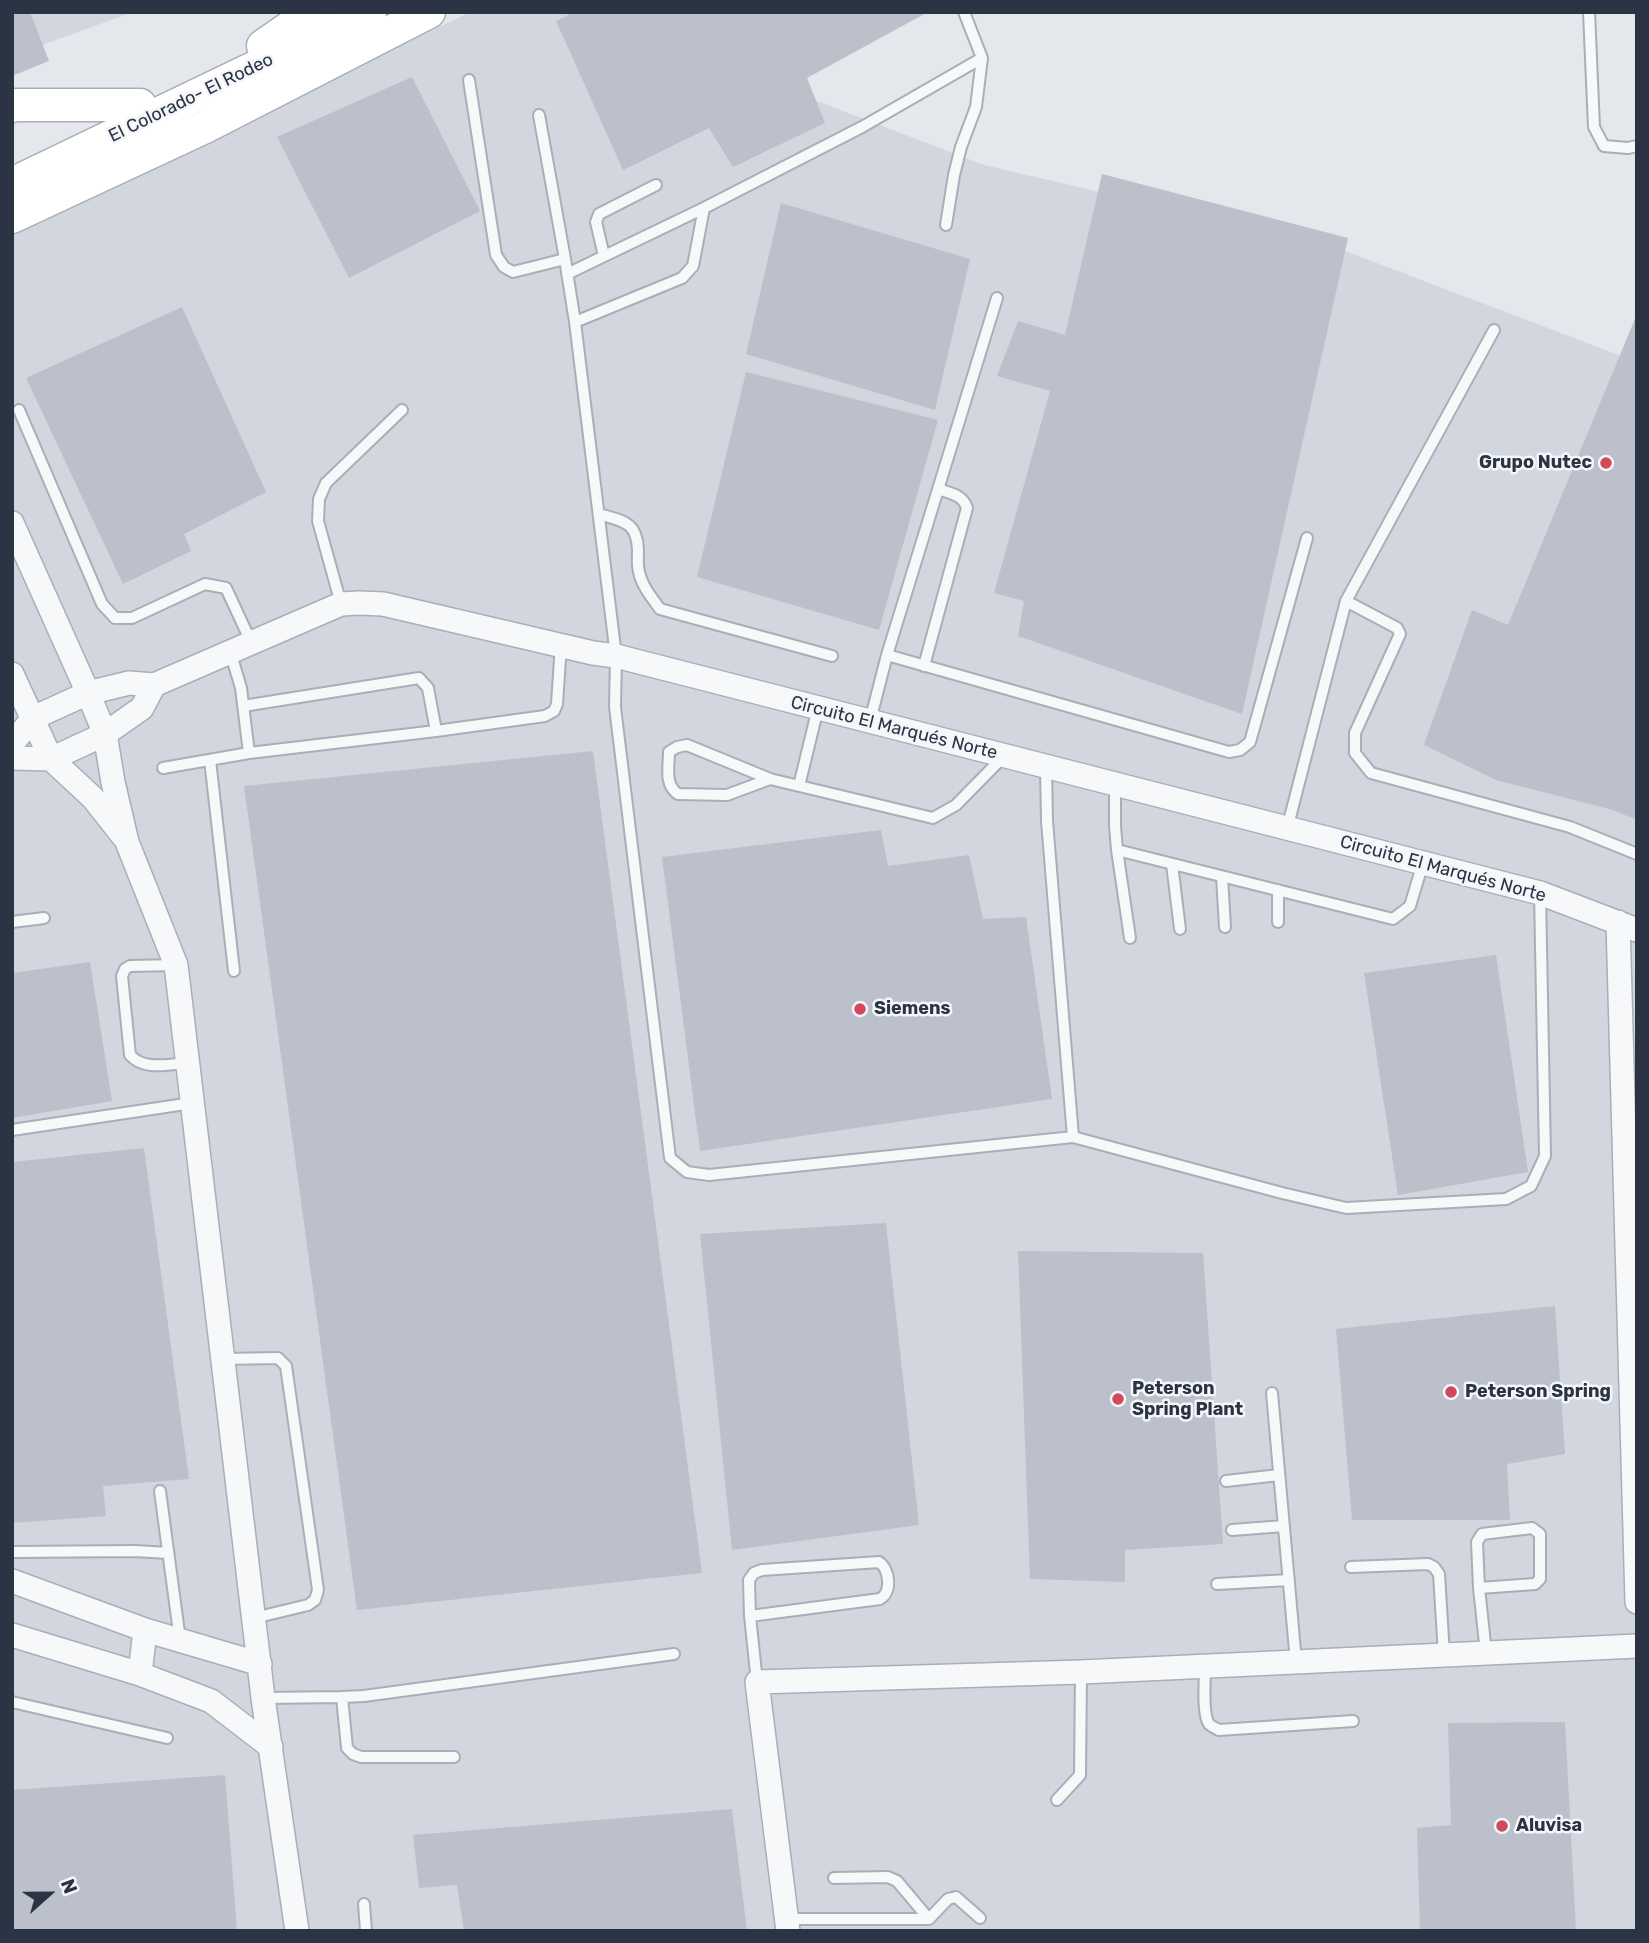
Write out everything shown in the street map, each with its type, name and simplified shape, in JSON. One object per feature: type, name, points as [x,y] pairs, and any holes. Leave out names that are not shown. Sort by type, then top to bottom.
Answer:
[{"type":"main road","points":[[263,46],[312,12]]},
{"type":"main road","name":"El Colorado- El Rodeo","points":[[12,163],[141,105],[333,12]]},
{"type":"main road","name":"El Colorado- El Rodeo","points":[[12,184],[370,12]]},
{"type":"main road","points":[[12,218],[205,127],[429,12]]},
{"type":"main road","points":[[12,106],[141,105]]},
{"type":"street","points":[[12,523],[89,692],[105,734],[127,842],[176,965],[263,1698],[298,1931]]},
{"type":"street","name":"Circuito El Marqués Norte","points":[[12,744],[33,718],[89,692],[129,683],[154,685],[341,604],[383,604],[616,656],[1539,893],[1627,926]]},
{"type":"street","points":[[12,674],[51,759],[93,798],[127,842]]},
{"type":"street","points":[[12,758],[51,759],[105,734],[142,708],[154,685]]},
{"type":"street","points":[[1627,926],[1623,1099],[1634,1414],[1637,1601]]},
{"type":"street","points":[[1623,1099],[1637,1069]]},
{"type":"street","points":[[12,1581],[145,1630],[260,1664]]},
{"type":"street","points":[[140,1674],[145,1630]]},
{"type":"street","points":[[12,1635],[140,1674],[211,1701],[271,1747]]},
{"type":"street","points":[[787,1925],[757,1682],[1082,1672],[1637,1646]]},
{"type":"lane","points":[[946,225],[956,166],[976,107],[982,58],[964,12]]},
{"type":"lane","points":[[1590,12],[1594,127],[1604,145],[1628,148],[1637,146]]},
{"type":"lane","points":[[567,274],[862,127],[982,58]]},
{"type":"lane","points":[[469,80],[496,255],[504,267],[513,272],[565,259]]},
{"type":"lane","points":[[539,115],[575,322],[616,656],[615,707],[670,1158],[687,1172],[709,1175],[1073,1137],[1346,1208],[1506,1199],[1531,1186],[1545,1156],[1539,893]]},
{"type":"lane","points":[[604,256],[596,222],[599,214],[656,186]]},
{"type":"lane","points":[[575,322],[682,278],[693,266],[704,208]]},
{"type":"lane","points":[[870,722],[887,655],[997,298]]},
{"type":"lane","points":[[1287,828],[1346,601],[1494,330]]},
{"type":"lane","points":[[19,410],[102,604],[115,618],[132,618],[205,584],[226,588],[251,642]]},
{"type":"lane","points":[[341,604],[318,521],[318,499],[326,483],[402,410]]},
{"type":"lane","points":[[924,666],[967,508],[960,497],[938,489]]},
{"type":"lane","points":[[599,514],[628,523],[634,530],[638,538],[638,571],[646,590],[660,609],[832,656]]},
{"type":"lane","points":[[887,655],[1228,752],[1240,750],[1250,742],[1307,538]]},
{"type":"lane","points":[[1346,601],[1397,628],[1400,634],[1355,733],[1356,753],[1371,773],[1570,828],[1637,854]]},
{"type":"lane","points":[[163,768],[249,753],[545,716],[554,711],[558,704],[561,644]]},
{"type":"lane","points":[[230,652],[241,688],[249,753]]},
{"type":"lane","points":[[243,706],[419,678],[428,688],[436,731]]},
{"type":"lane","points":[[799,786],[818,708]]},
{"type":"lane","points":[[771,779],[727,795],[678,794],[669,785],[669,752],[687,745],[771,779],[933,818],[956,805],[1003,756]]},
{"type":"lane","points":[[210,760],[234,971]]},
{"type":"lane","points":[[1046,767],[1047,821],[1073,1137]]},
{"type":"lane","points":[[1115,785],[1117,850],[1130,938]]},
{"type":"lane","points":[[1117,850],[1393,919],[1410,906],[1423,863]]},
{"type":"lane","points":[[1172,864],[1180,929]]},
{"type":"lane","points":[[1222,877],[1225,927]]},
{"type":"lane","points":[[1278,890],[1278,922]]},
{"type":"lane","points":[[12,922],[44,918]]},
{"type":"lane","points":[[176,965],[130,966],[125,969],[122,976],[130,1055],[136,1062],[146,1066],[188,1063]]},
{"type":"lane","points":[[12,1130],[192,1103]]},
{"type":"lane","points":[[223,1359],[278,1357],[286,1366],[318,1590],[314,1600],[308,1605],[254,1618]]},
{"type":"lane","points":[[1272,1393],[1296,1662]]},
{"type":"lane","points":[[1226,1481],[1279,1475]]},
{"type":"lane","points":[[160,1491],[180,1640]]},
{"type":"lane","points":[[1232,1531],[1284,1526]]},
{"type":"lane","points":[[1479,1588],[1535,1584],[1540,1579],[1540,1534],[1537,1530],[1532,1528],[1482,1534],[1478,1538],[1479,1588],[1486,1653]]},
{"type":"lane","points":[[12,1552],[168,1553]]},
{"type":"lane","points":[[750,1616],[880,1599],[887,1591],[885,1566],[879,1562],[762,1570],[754,1573],[749,1580],[750,1616],[757,1682]]},
{"type":"lane","points":[[1351,1567],[1428,1564],[1434,1567],[1439,1574],[1444,1655]]},
{"type":"lane","points":[[1217,1584],[1289,1580]]},
{"type":"lane","points":[[263,1698],[364,1696],[674,1654]]},
{"type":"lane","points":[[1205,1666],[1207,1721],[1219,1730],[1353,1721]]},
{"type":"lane","points":[[1057,1800],[1080,1774],[1082,1672]]},
{"type":"lane","points":[[342,1697],[347,1748],[353,1754],[361,1757],[454,1757]]},
{"type":"lane","points":[[12,1702],[167,1738]]},
{"type":"lane","points":[[834,1878],[887,1877],[897,1881],[929,1919]]},
{"type":"lane","points":[[787,1925],[929,1919],[948,1899],[956,1897],[980,1919]]},
{"type":"lane","points":[[364,1904],[366,1931]]},
{"type":"shaded area","points":[[12,12],[133,12],[12,56]]},
{"type":"shaded area","points":[[471,12],[584,12],[984,165],[1332,246],[1637,362],[1637,1931],[12,1931],[12,227]]},
{"type":"building","points":[[12,12],[30,12],[49,61],[12,76]]},
{"type":"building","points":[[574,12],[928,12],[807,78],[825,123],[733,167],[709,128],[623,170],[556,21]]},
{"type":"building","points":[[412,77],[480,211],[349,278],[277,137]]},
{"type":"building","points":[[1102,174],[1348,238],[1242,714],[1018,636],[1024,601],[994,593],[1050,391],[997,376],[1018,321],[1065,335]]},
{"type":"building","points":[[781,203],[970,259],[935,410],[746,354]]},
{"type":"building","points":[[182,307],[266,492],[184,534],[191,551],[123,584],[26,378]]},
{"type":"building","name":"Grupo Nutec","points":[[1637,314],[1637,820],[1613,810],[1496,780],[1424,745],[1472,610],[1508,625]]},
{"type":"building","points":[[746,372],[938,420],[879,630],[697,577]]},
{"type":"building","points":[[593,751],[702,1573],[357,1610],[244,786]]},
{"type":"building","name":"Siemens","points":[[881,830],[888,866],[969,855],[983,919],[1026,917],[1052,1099],[700,1151],[662,857]]},
{"type":"building","points":[[1496,955],[1528,1172],[1398,1195],[1364,973]]},
{"type":"building","points":[[90,962],[112,1101],[12,1118],[12,973]]},
{"type":"building","points":[[144,1148],[189,1479],[103,1486],[106,1516],[12,1523],[12,1162]]},
{"type":"building","points":[[886,1223],[919,1525],[732,1550],[700,1234]]},
{"type":"building","name":"Peterson Spring Plant","points":[[1018,1251],[1203,1253],[1223,1544],[1125,1550],[1125,1582],[1030,1579]]},
{"type":"building","name":"Peterson Spring","points":[[1555,1306],[1565,1454],[1507,1464],[1510,1520],[1352,1520],[1336,1329]]},
{"type":"building","name":"Aluvisa","points":[[1565,1722],[1576,1931],[1420,1931],[1417,1828],[1451,1825],[1448,1723]]},
{"type":"building","points":[[225,1775],[237,1931],[12,1931],[12,1790]]},
{"type":"building","points":[[732,1809],[747,1931],[464,1931],[457,1885],[419,1888],[413,1835]]},
{"type":"place","name":"Grupo Nutec","points":[[1606,463]]},
{"type":"place","name":"Siemens","points":[[860,1009]]},
{"type":"place","name":"Peterson Spring","points":[[1451,1392]]},
{"type":"place","name":"Peterson Spring Plant","points":[[1118,1399]]},
{"type":"place","name":"Aluvisa","points":[[1502,1826]]}]
